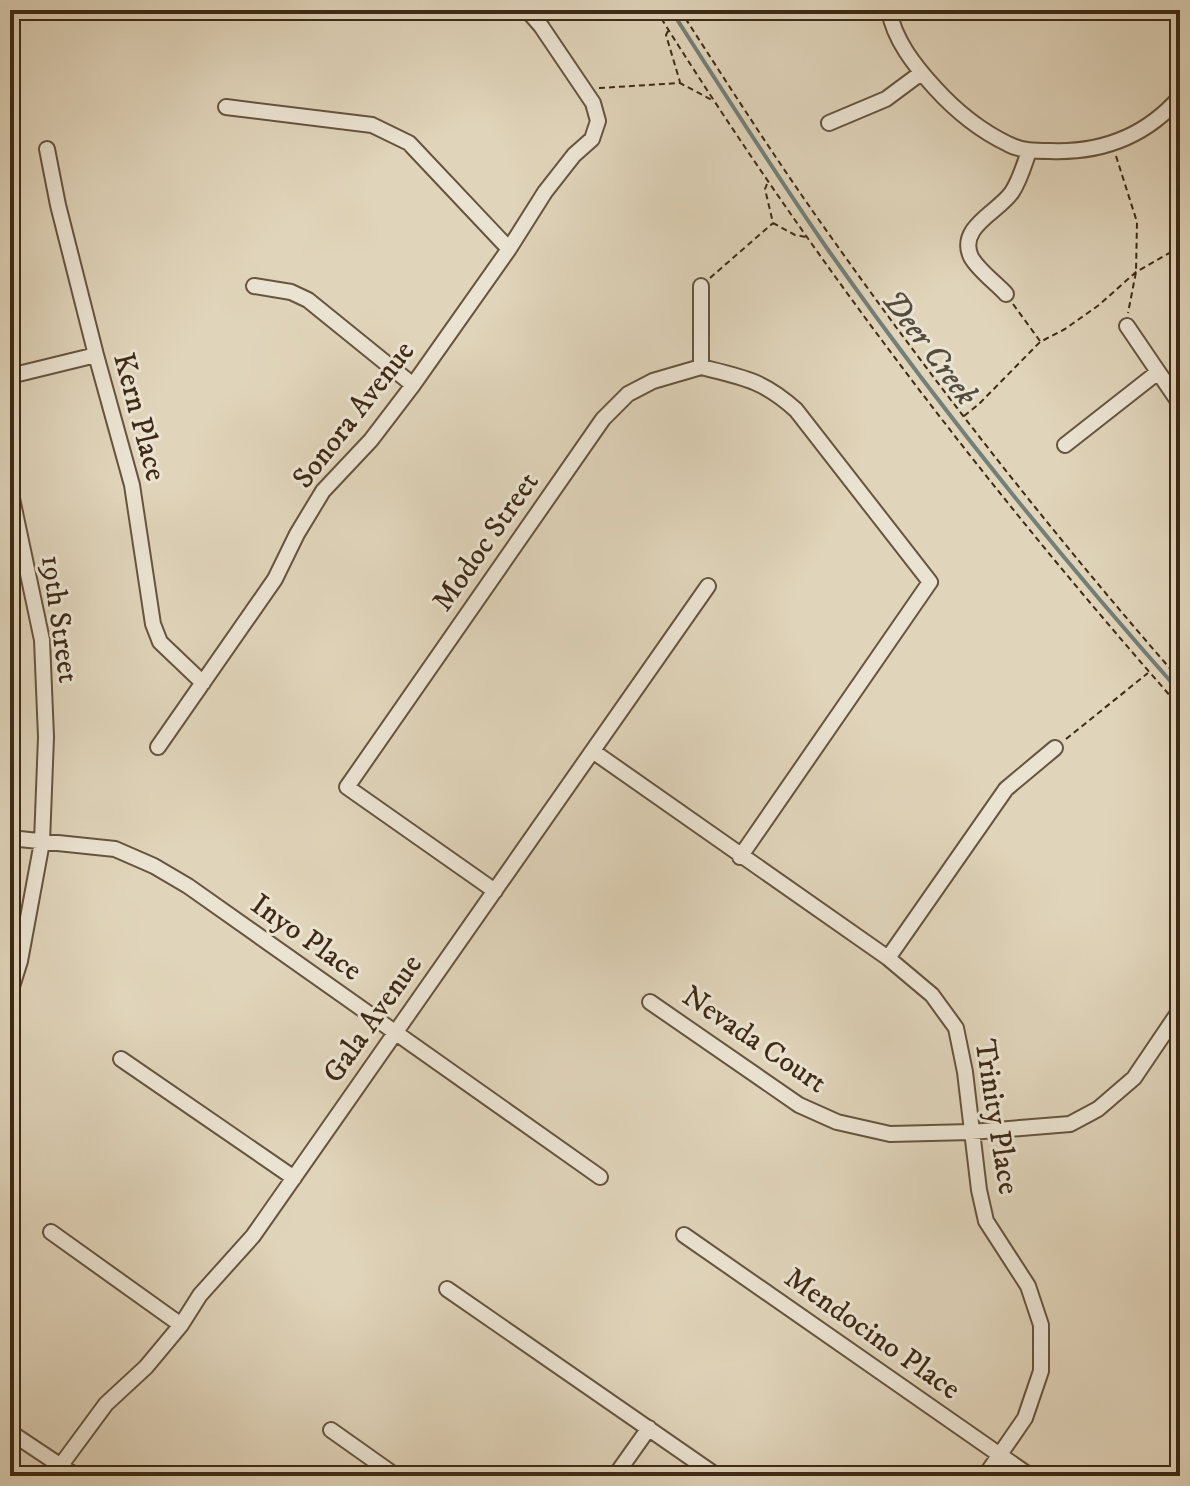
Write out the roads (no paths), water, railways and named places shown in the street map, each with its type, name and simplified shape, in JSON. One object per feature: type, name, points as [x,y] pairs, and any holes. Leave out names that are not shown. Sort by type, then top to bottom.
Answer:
[{"type":"street","name":"Sonora Avenue","points":[[158,747],[275,579],[323,491],[371,440],[509,249],[545,192],[574,155],[592,139],[598,121],[593,103],[527,10]]},
{"type":"street","points":[[889,10],[900,41],[921,73],[946,101],[1009,145],[1029,151],[1076,152],[1113,144],[1154,123],[1180,97]]},
{"type":"street","points":[[829,123],[886,99],[921,73]]},
{"type":"street","points":[[226,107],[372,125],[391,132],[409,143],[509,249]]},
{"type":"street","name":"Kern Place","points":[[47,149],[58,205],[132,485],[153,624],[160,642],[203,683]]},
{"type":"street","points":[[1006,294],[974,262],[968,244],[978,223],[1011,194],[1029,151]]},
{"type":"street","points":[[254,286],[291,292],[308,300],[413,385]]},
{"type":"street","points":[[701,286],[701,367],[753,380],[775,391],[796,410],[930,582],[740,857]]},
{"type":"street","points":[[1127,326],[1180,404]]},
{"type":"street","points":[[10,376],[96,355]]},
{"type":"street","name":"Modoc Street","points":[[495,891],[347,787],[603,419],[628,394],[653,381],[701,367]]},
{"type":"street","points":[[1065,445],[1158,372]]},
{"type":"street","name":"19th Street","points":[[10,489],[42,640],[46,737],[42,842],[20,961],[10,993]]},
{"type":"street","name":"Gala Avenue","points":[[61,1465],[106,1404],[146,1367],[181,1325],[200,1295],[253,1236],[708,586]]},
{"type":"street","points":[[888,958],[1006,789],[1055,748]]},
{"type":"street","name":"Trinity Place","points":[[594,752],[888,958],[932,995],[956,1028],[986,1221],[1028,1286],[1041,1325],[1041,1371],[1025,1418],[985,1476]]},
{"type":"street","name":"Inyo Place","points":[[10,838],[115,849],[154,866],[188,886],[600,1177]]},
{"type":"street","name":"Nevada Court","points":[[650,1002],[799,1105],[818,1115],[865,1130],[890,1134],[971,1132],[1070,1124],[1098,1109],[1134,1078],[1180,1010]]},
{"type":"street","points":[[121,1059],[294,1178]]},
{"type":"street","points":[[51,1232],[181,1325]]},
{"type":"street","name":"Mendocino Place","points":[[684,1235],[1030,1476]]},
{"type":"street","points":[[447,1289],[717,1476]]},
{"type":"street","points":[[615,1476],[649,1428]]},
{"type":"street","points":[[331,1430],[396,1476]]},
{"type":"street","points":[[10,1432],[76,1476]]},
{"type":"waterway","name":"Deer Creek","points":[[671,10],[804,215],[908,360],[1041,529],[1180,692]]}]
